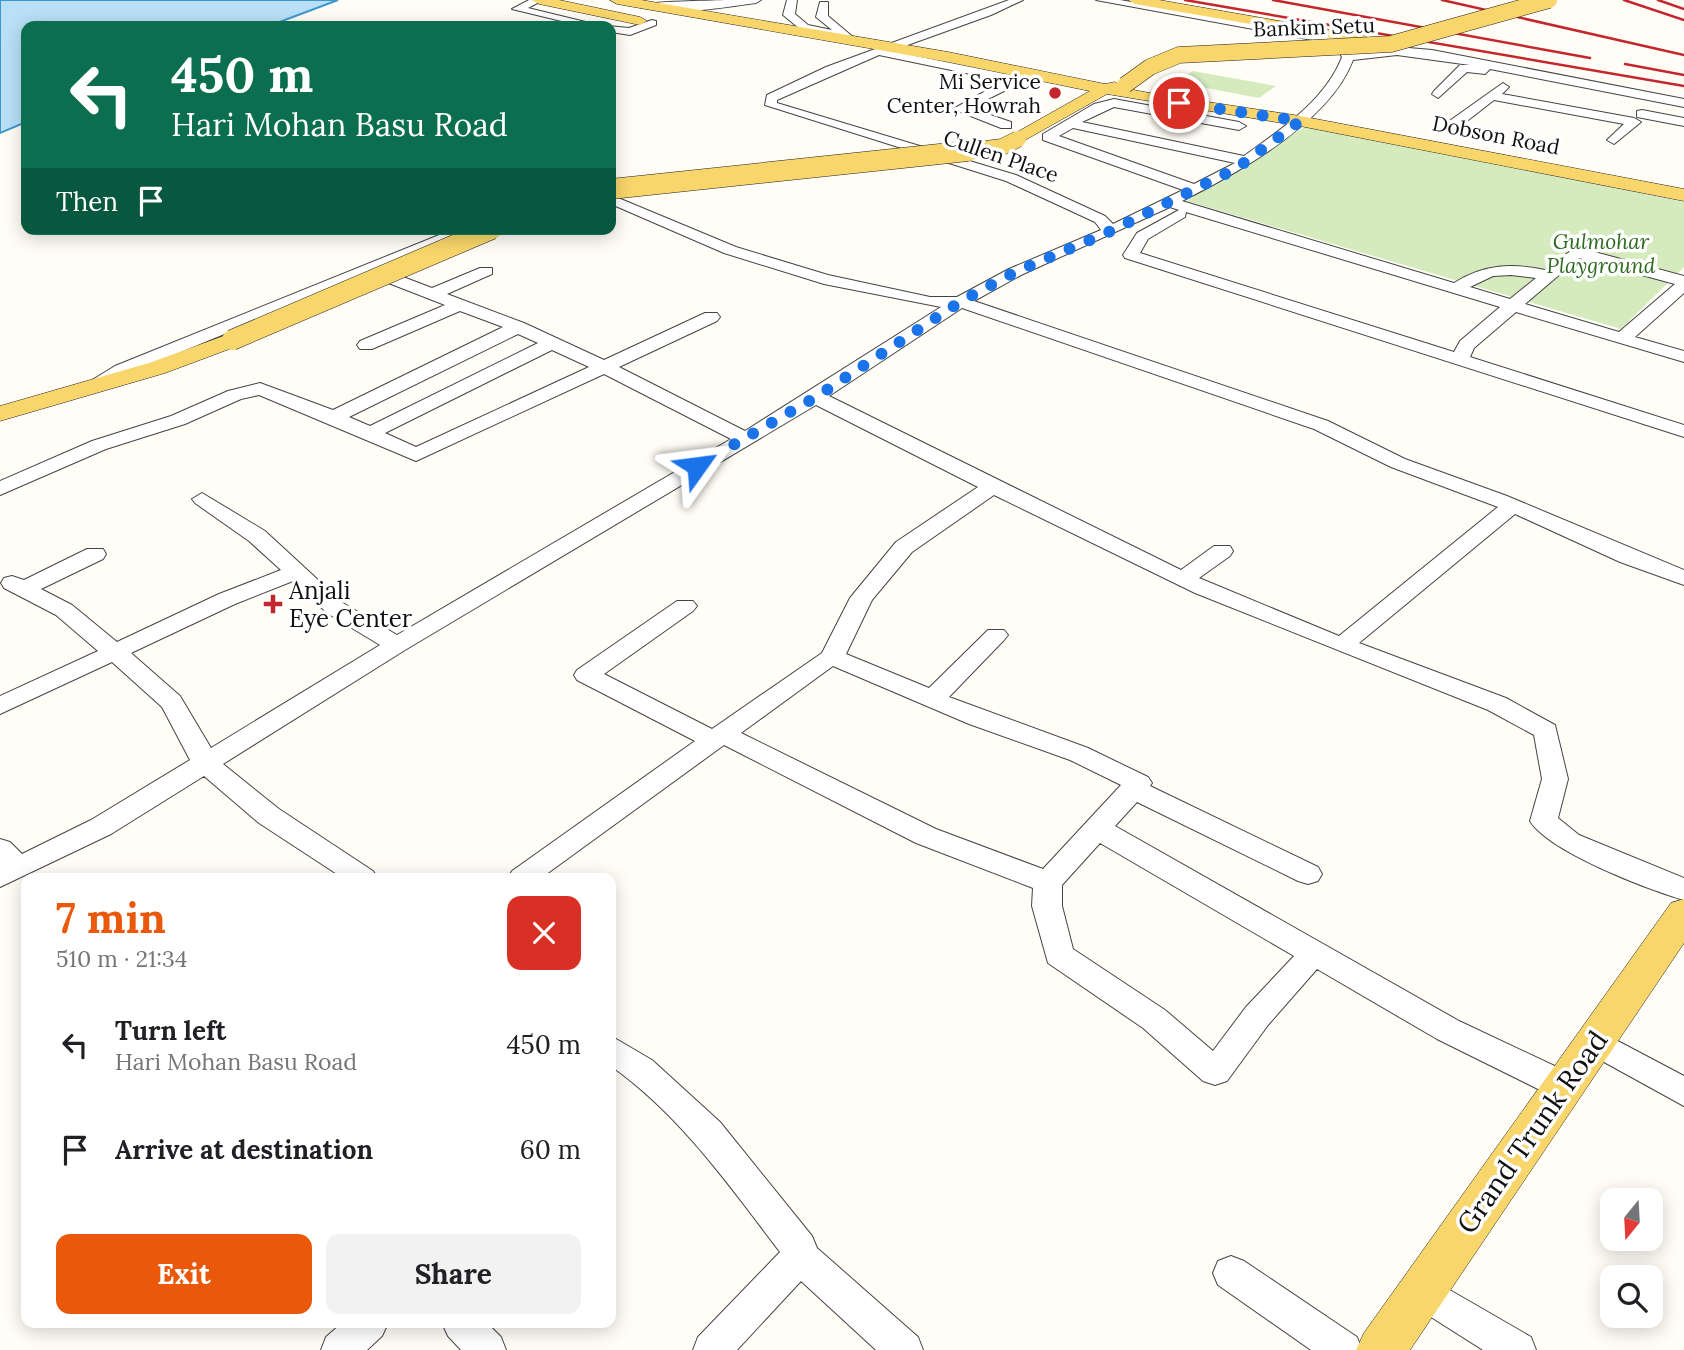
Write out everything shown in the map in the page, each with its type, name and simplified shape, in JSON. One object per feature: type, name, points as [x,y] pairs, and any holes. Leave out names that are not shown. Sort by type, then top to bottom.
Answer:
[{"type":"main road","points":[[539,0],[663,24],[769,34],[830,46],[880,51]]},
{"type":"main road","points":[[564,0],[664,19],[779,28]]},
{"type":"main road","points":[[1135,0],[1366,40]]},
{"type":"main road","name":"Bankim Setu","points":[[1114,79],[1153,52],[1175,48],[1366,40],[1517,0]]},
{"type":"main road","name":"Bankim Setu","points":[[1114,79],[1179,55],[1391,44],[1549,0]]},
{"type":"main road","points":[[622,1],[849,39],[880,51]]},
{"type":"main road","points":[[830,46],[849,39]]},
{"type":"main road","name":"Dobson Road","points":[[880,51],[948,57],[1114,79],[1251,116],[1300,121],[1684,195]]},
{"type":"main road","points":[[616,188],[1002,147],[1012,132],[1114,79]]},
{"type":"main road","points":[[0,414],[157,368],[232,340],[478,235]]},
{"type":"main road","name":"Grand Trunk Road","points":[[1381,1350],[1683,912]]},
{"type":"street","points":[[539,0],[517,9],[573,21]]},
{"type":"street","points":[[622,1],[686,7],[756,0]]},
{"type":"street","points":[[792,0],[812,8],[849,39]]},
{"type":"street","name":"Cullen Place","points":[[1018,0],[962,24],[805,79],[771,98],[771,105],[1011,178],[1100,219],[1111,231]]},
{"type":"street","points":[[1101,0],[1338,41],[1348,57]]},
{"type":"street","points":[[812,8],[804,26],[849,39]]},
{"type":"street","points":[[616,30],[630,32],[663,24]]},
{"type":"street","points":[[880,51],[1011,79],[1012,82],[959,109],[1012,132]]},
{"type":"street","points":[[1348,57],[1397,51],[1432,54],[1684,103]]},
{"type":"street","points":[[1348,57],[1342,72],[1300,121],[1142,236],[1131,255],[1684,431]]},
{"type":"street","points":[[1438,94],[1464,68],[1520,73]]},
{"type":"street","points":[[1453,125],[1520,73]]},
{"type":"street","points":[[1491,96],[1643,114],[1684,122]]},
{"type":"street","points":[[1239,126],[1114,103],[1099,107],[1048,138],[1193,199],[1459,287],[1684,357]]},
{"type":"street","points":[[1614,140],[1643,114]]},
{"type":"street","points":[[1072,124],[1246,161]]},
{"type":"street","points":[[6,864],[102,827],[397,645],[816,397],[960,302],[1015,272],[1111,231],[1169,202],[1193,199]]},
{"type":"street","points":[[616,201],[730,250],[824,279],[930,302],[960,302],[1321,425],[1398,463],[1512,506],[1628,557],[1684,578]]},
{"type":"street","points":[[96,386],[121,370],[453,235]]},
{"type":"street","points":[[1460,358],[1466,345],[1576,252],[1684,282],[1666,303],[1624,337]]},
{"type":"street","points":[[368,269],[518,327],[603,366],[744,438]]},
{"type":"street","points":[[1459,287],[1479,273],[1497,270],[1547,275]]},
{"type":"street","points":[[432,294],[486,271]]},
{"type":"street","points":[[1666,303],[1684,308]]},
{"type":"street","points":[[366,345],[459,305]]},
{"type":"street","points":[[0,489],[99,445],[178,420],[235,395],[260,390],[334,417],[416,455],[711,317]]},
{"type":"street","points":[[334,417],[429,368],[518,327]]},
{"type":"street","points":[[370,433],[552,343]]},
{"type":"street","points":[[816,397],[991,487],[1184,579],[1342,645],[1497,704],[1546,731],[1556,779],[1544,821],[1569,842],[1683,912]]},
{"type":"street","points":[[529,873],[802,674],[832,657],[861,598],[904,547],[991,487]]},
{"type":"street","points":[[202,499],[257,536],[335,608],[397,645]]},
{"type":"street","points":[[1342,645],[1512,506]]},
{"type":"street","points":[[1184,579],[1222,551]]},
{"type":"street","points":[[95,554],[17,586],[64,610],[171,702],[190,731],[205,763],[269,816],[355,873]]},
{"type":"street","points":[[0,706],[227,599],[295,572]]},
{"type":"street","points":[[685,606],[586,675],[926,836],[1048,882]]},
{"type":"street","points":[[933,699],[996,635]]},
{"type":"street","points":[[832,657],[933,699],[1079,754],[1139,783],[1048,882],[1047,906],[1059,955],[1154,1019],[1215,1072],[1257,1016],[1314,953]]},
{"type":"street","points":[[1133,789],[1308,874]]},
{"type":"street","points":[[1096,828],[1448,1030],[1564,1086]]},
{"type":"street","points":[[1595,1042],[1684,1092]]},
{"type":"street","points":[[616,1052],[640,1069],[708,1132],[799,1248],[800,1256],[904,1350]]},
{"type":"street","points":[[712,1350],[800,1256]]},
{"type":"street","points":[[1231,1273],[1343,1350]]},
{"type":"street","points":[[1422,1291],[1517,1350]]},
{"type":"street","points":[[341,1350],[364,1328]]},
{"type":"street","points":[[466,1328],[487,1350]]},
{"type":"green space","points":[[1193,71],[1276,86],[1259,98],[1175,82]]},
{"type":"green space","name":"Gulmohar Playground","points":[[1308,125],[1684,202],[1684,267],[1621,329],[1187,201]]},
{"type":"water","points":[[0,0],[338,0],[282,21],[21,21],[21,124],[0,133]]},
{"type":"railway","points":[[1185,0],[1684,86]]},
{"type":"railway","points":[[1273,0],[1590,58]]},
{"type":"railway","points":[[1442,0],[1684,55]]},
{"type":"railway","points":[[1624,0],[1684,20]]},
{"type":"railway","points":[[1658,0],[1684,9]]},
{"type":"railway","points":[[1625,64],[1684,75]]},
{"type":"place","name":"Mi Service Center, Howrah","points":[[1055,93]]},
{"type":"place","name":"Anjali Eye Center","points":[[273,604]]},
{"type":"route","points":[[697,466],[816,397],[960,302],[1015,272],[1111,231],[1237,168],[1300,121],[1251,116],[1179,103]]}]
